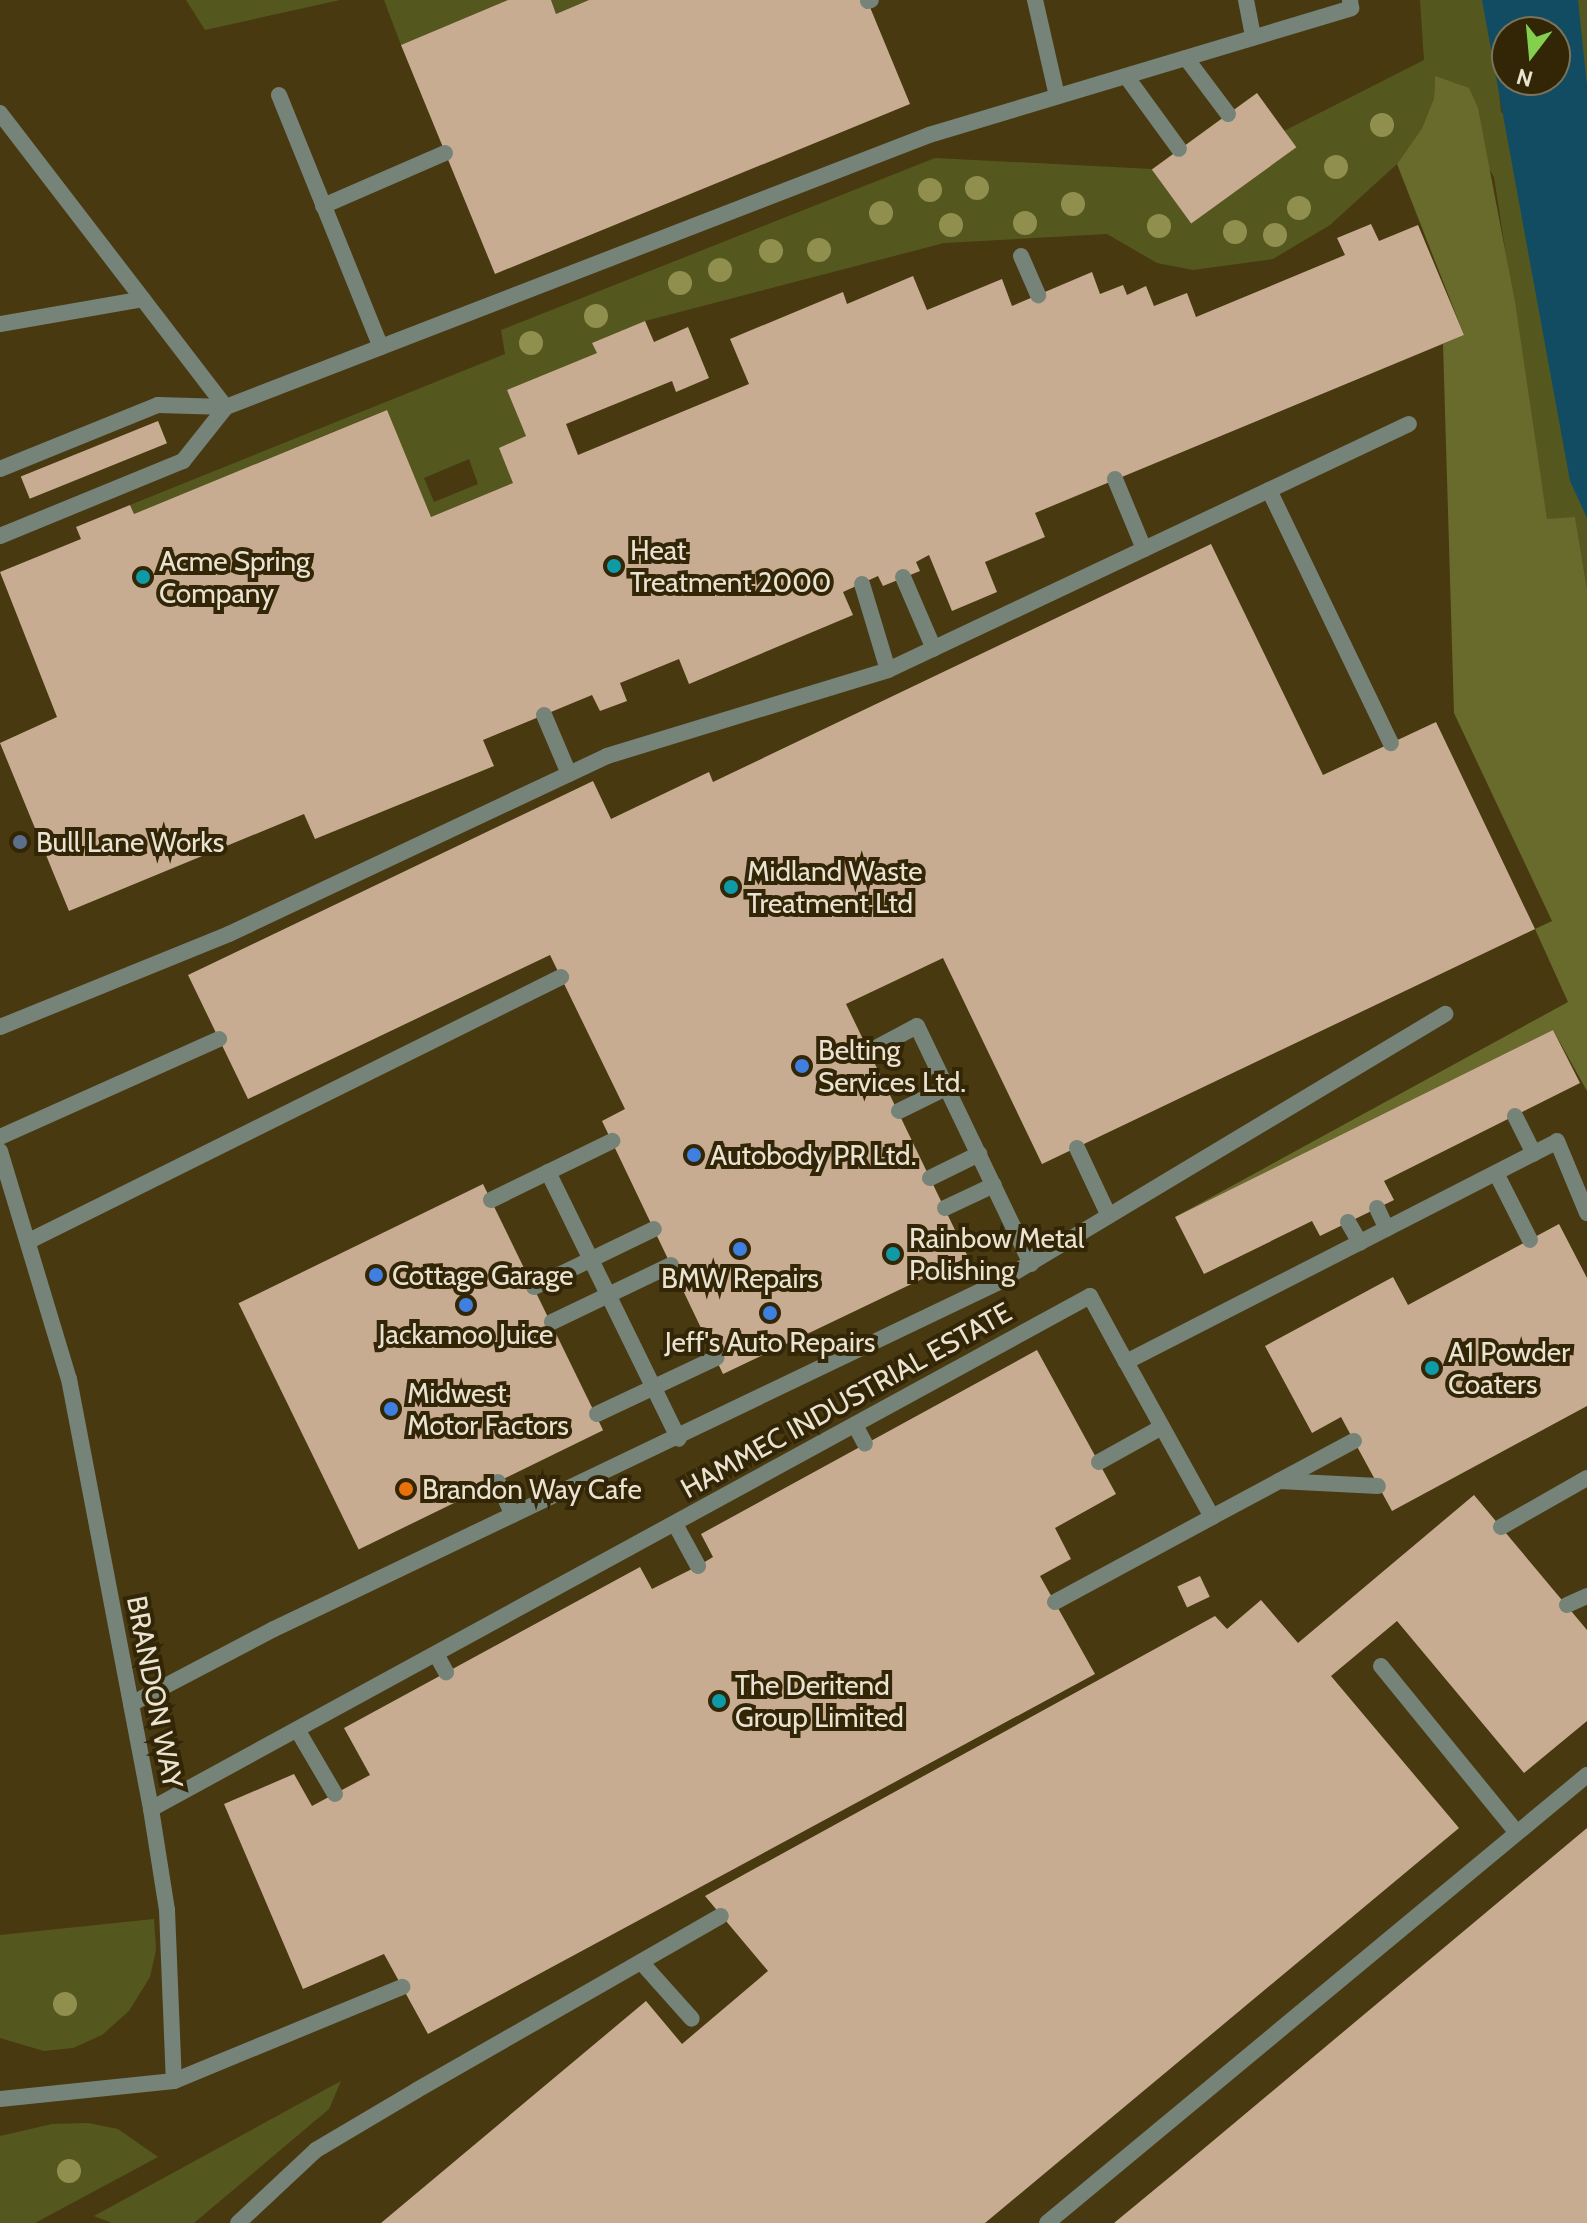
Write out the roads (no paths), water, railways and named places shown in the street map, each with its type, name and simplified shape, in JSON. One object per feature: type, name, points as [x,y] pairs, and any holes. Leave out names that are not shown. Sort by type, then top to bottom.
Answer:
[{"type":"street","points":[[1035,0],[1057,96]]},
{"type":"street","points":[[1246,0],[1253,37]]},
{"type":"street","points":[[0,469],[158,405],[226,407],[929,135],[1351,8],[1350,0]]},
{"type":"street","points":[[1186,58],[1228,114]]},
{"type":"street","points":[[1126,76],[1179,149]]},
{"type":"street","points":[[279,95],[381,347]]},
{"type":"street","points":[[0,113],[226,407]]},
{"type":"street","points":[[323,206],[445,153]]},
{"type":"street","points":[[1021,256],[1038,295]]},
{"type":"street","points":[[0,324],[143,299]]},
{"type":"street","points":[[0,536],[183,461],[226,407]]},
{"type":"street","points":[[0,1027],[229,934],[607,756],[888,670],[1409,424]]},
{"type":"street","points":[[1115,479],[1144,549]]},
{"type":"street","points":[[1269,490],[1391,743]]},
{"type":"street","points":[[903,577],[934,649]]},
{"type":"street","points":[[862,584],[888,670]]},
{"type":"street","points":[[544,715],[569,774]]},
{"type":"street","points":[[29,1241],[561,977]]},
{"type":"street","points":[[131,1704],[513,1515],[679,1439],[1031,1264],[1445,1014]]},
{"type":"street","points":[[870,1051],[917,1026],[1031,1264]]},
{"type":"street","points":[[0,1137],[219,1039]]},
{"type":"street","points":[[899,1111],[946,1088]]},
{"type":"street","points":[[1515,1116],[1534,1154]]},
{"type":"street","points":[[491,1200],[612,1141]]},
{"type":"street","points":[[1212,1517],[1126,1362],[1557,1141],[1587,1213]]},
{"type":"street","points":[[1077,1148],[1109,1216]]},
{"type":"street","name":"BRANDON WAY","points":[[0,1151],[69,1379],[151,1809],[167,1910],[174,2081]]},
{"type":"street","points":[[930,1178],[979,1154]]},
{"type":"street","points":[[548,1172],[679,1439]]},
{"type":"street","points":[[1496,1173],[1530,1240]]},
{"type":"street","points":[[945,1208],[994,1185]]},
{"type":"street","points":[[1377,1208],[1387,1229]]},
{"type":"street","points":[[1348,1222],[1360,1243]]},
{"type":"street","points":[[534,1287],[654,1229]]},
{"type":"street","points":[[552,1322],[671,1265]]},
{"type":"street","name":"HAMMEC INDUSTRIAL ESTATE","points":[[151,1809],[1090,1296],[1126,1362]]},
{"type":"street","points":[[597,1414],[716,1358]]},
{"type":"street","points":[[855,1425],[865,1444]]},
{"type":"street","points":[[1099,1462],[1162,1427]]},
{"type":"street","points":[[1055,1602],[1354,1441]]},
{"type":"street","points":[[1501,1527],[1587,1478]]},
{"type":"street","points":[[1279,1481],[1378,1486]]},
{"type":"street","points":[[498,1482],[513,1515]]},
{"type":"street","points":[[675,1524],[698,1566]]},
{"type":"street","points":[[1567,1605],[1587,1596]]},
{"type":"street","points":[[436,1654],[446,1672]]},
{"type":"street","points":[[1381,1666],[1517,1833]]},
{"type":"street","points":[[298,1731],[335,1794]]},
{"type":"street","points":[[1047,2223],[1587,1775]]},
{"type":"street","points":[[238,2223],[316,2150],[721,1916]]},
{"type":"street","points":[[641,1962],[692,2019]]},
{"type":"street","points":[[0,2099],[174,2081],[402,1987]]},
{"type":"water","points":[[1482,0],[1578,0],[1587,86],[1587,518],[1570,481],[1500,96],[1571,96],[1571,16],[1491,16],[1491,49]]},
{"type":"place","name":"Heat Treatment 2000","points":[[614,566]]},
{"type":"place","name":"Acme Spring Company","points":[[143,577]]},
{"type":"place","name":"Bull Lane Works","points":[[20,842]]},
{"type":"place","name":"Midland Waste Treatment Ltd","points":[[731,887]]},
{"type":"place","name":"Belting Services Ltd.","points":[[802,1066]]},
{"type":"place","name":"Autobody PR Ltd.","points":[[694,1155]]},
{"type":"place","name":"BMW Repairs","points":[[740,1249]]},
{"type":"place","name":"Rainbow Metal Polishing","points":[[893,1254]]},
{"type":"place","name":"Cottage Garage","points":[[376,1275]]},
{"type":"place","name":"Jackamoo Juice","points":[[466,1305]]},
{"type":"place","name":"Jeff's Auto Repairs","points":[[770,1313]]},
{"type":"place","name":"A1 Powder Coaters","points":[[1432,1368]]},
{"type":"place","name":"Midwest Motor Factors","points":[[391,1409]]},
{"type":"place","name":"Brandon Way Cafe","points":[[406,1489]]},
{"type":"place","name":"The Deritend Group Limited","points":[[719,1701]]}]
